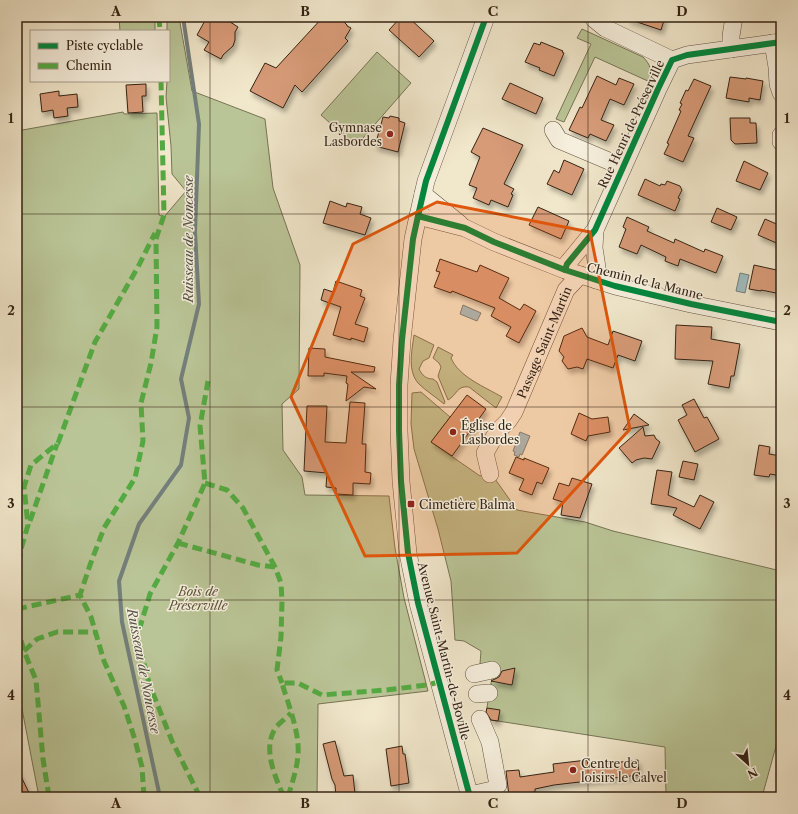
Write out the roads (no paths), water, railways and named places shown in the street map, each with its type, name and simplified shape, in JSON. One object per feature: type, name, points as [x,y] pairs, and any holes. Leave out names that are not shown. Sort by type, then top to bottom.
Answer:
[{"type":"street","name":"Avenue Saint-Martin-de-Boville","points":[[470,796],[418,603],[408,553],[399,430],[399,385],[402,340],[413,239],[423,194],[435,154],[486,17]]},
{"type":"street","points":[[594,17],[594,19],[605,28],[672,60]]},
{"type":"street","points":[[731,49],[731,36],[734,17]]},
{"type":"street","points":[[777,43],[779,70],[778,84],[781,93]]},
{"type":"street","name":"Rue Henri de Préserville","points":[[572,273],[567,264],[595,230],[672,60],[687,55],[777,43]]},
{"type":"street","points":[[553,130],[559,140],[623,167]]},
{"type":"street","points":[[781,135],[781,142]]},
{"type":"street","name":"Chemin de la Manne","points":[[423,194],[465,228]]},
{"type":"street","name":"Chemin de la Manne","points":[[418,216],[465,228],[494,242],[572,273],[691,304],[781,322]]},
{"type":"street","name":"Rue Henri de Préserville","points":[[595,230],[594,248],[598,274],[596,280]]},
{"type":"street","name":"Passage Saint-Martin","points":[[490,474],[485,453],[497,432],[508,421],[514,412],[572,273]]},
{"type":"street","points":[[474,674],[492,670]]},
{"type":"street","points":[[470,796],[492,790],[498,785],[490,742],[480,719]]},
{"type":"water","points":[[740,273],[749,275],[745,293],[736,291]]},
{"type":"water","points":[[463,305],[481,313],[477,321],[460,314]]},
{"type":"water","points":[[520,432],[530,436],[522,455],[520,454],[519,457],[514,455],[515,452],[513,451]]},
{"type":"waterway","name":"Ruisseau de Noncesse","points":[[160,797],[122,622],[119,581],[139,524],[181,465],[189,418],[181,379],[199,304],[195,232],[199,124],[183,17]]},
{"type":"place","name":"Gymnase Lasbordes","points":[[390,134]]},
{"type":"place","name":"Église de Lasbordes","points":[[453,432]]},
{"type":"place","name":"Cimetière Balma","points":[[411,504]]},
{"type":"place","name":"Centre de loisirs le Calvel","points":[[573,770]]},
{"type":"park label","name":"Bois de Préserville","points":[[198,598]]}]
